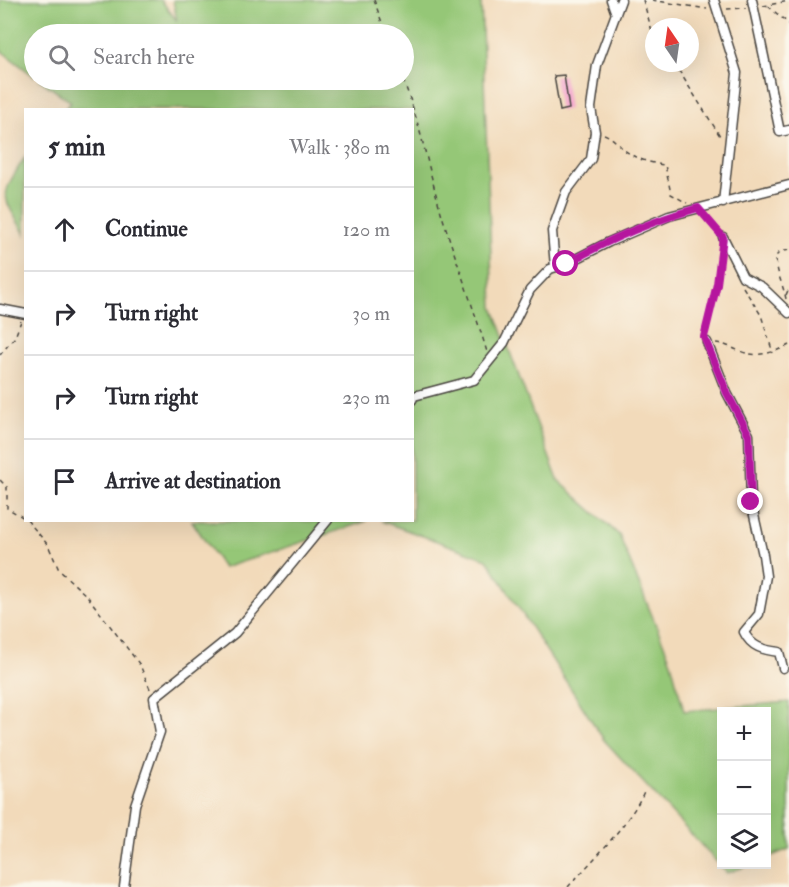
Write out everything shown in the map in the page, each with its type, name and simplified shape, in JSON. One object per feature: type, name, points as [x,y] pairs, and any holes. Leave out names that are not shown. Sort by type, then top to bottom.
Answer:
[{"type":"street","points":[[611,0],[616,14]]},
{"type":"street","points":[[555,267],[552,231],[566,192],[591,159],[596,132],[591,108],[597,65],[621,0]]},
{"type":"street","points":[[714,0],[738,73],[723,203]]},
{"type":"street","points":[[753,4],[780,132],[789,130]]},
{"type":"street","points":[[414,396],[474,380],[504,343],[530,290],[550,269],[669,216],[789,185]]},
{"type":"street","points":[[723,237],[743,277],[762,287],[789,313]]},
{"type":"street","points":[[0,309],[24,314]]},
{"type":"street","points":[[707,342],[727,393],[749,435],[751,502],[766,576],[759,614],[744,632],[749,642],[779,652],[783,668]]},
{"type":"street","points":[[124,887],[135,805],[160,732],[154,698],[235,633],[326,522]]},
{"type":"path","points":[[374,0],[382,24]]},
{"type":"path","points":[[643,0],[648,18]]},
{"type":"path","points":[[652,0],[717,10],[753,4],[767,6],[789,1]]},
{"type":"path","points":[[767,6],[789,24]]},
{"type":"path","points":[[680,72],[730,152]]},
{"type":"path","points":[[407,90],[415,110],[443,217],[490,362]]},
{"type":"path","points":[[596,132],[610,136],[625,151],[648,162],[664,165],[671,194],[698,208],[723,237],[717,284],[704,337],[707,342],[726,344],[745,353],[773,353],[789,345]]},
{"type":"path","points":[[789,250],[780,252],[776,256],[776,270],[786,296],[789,288]]},
{"type":"path","points":[[743,287],[761,315],[773,353]]},
{"type":"path","points":[[0,355],[15,337],[24,316]]},
{"type":"path","points":[[0,480],[7,487],[7,508],[24,519]]},
{"type":"path","points":[[28,522],[48,544],[59,570],[88,597],[140,665],[154,698]]},
{"type":"path","points":[[568,887],[621,827],[643,796],[645,789]]},
{"type":"green space","points":[[0,0],[161,0],[177,21],[173,0],[480,0],[493,307],[558,480],[619,535],[671,662],[684,711],[717,708],[717,862],[604,740],[487,559],[384,522],[414,522],[414,108],[66,108],[71,102],[54,90],[414,90],[414,24],[24,24],[24,68],[0,50]]},
{"type":"green space","points":[[24,159],[24,232],[7,202],[7,188]]},
{"type":"green space","points":[[193,522],[364,522],[223,568]]},
{"type":"green space","points":[[789,702],[789,849],[771,856],[771,707],[731,707]]},
{"type":"green space","points":[[723,869],[738,869],[727,873]]},
{"type":"building","points":[[564,75],[569,109],[560,111],[554,76]]},
{"type":"route","points":[[566,264],[633,231],[669,216],[698,208],[723,237],[717,284],[704,337],[727,393],[749,435],[751,502]]}]
